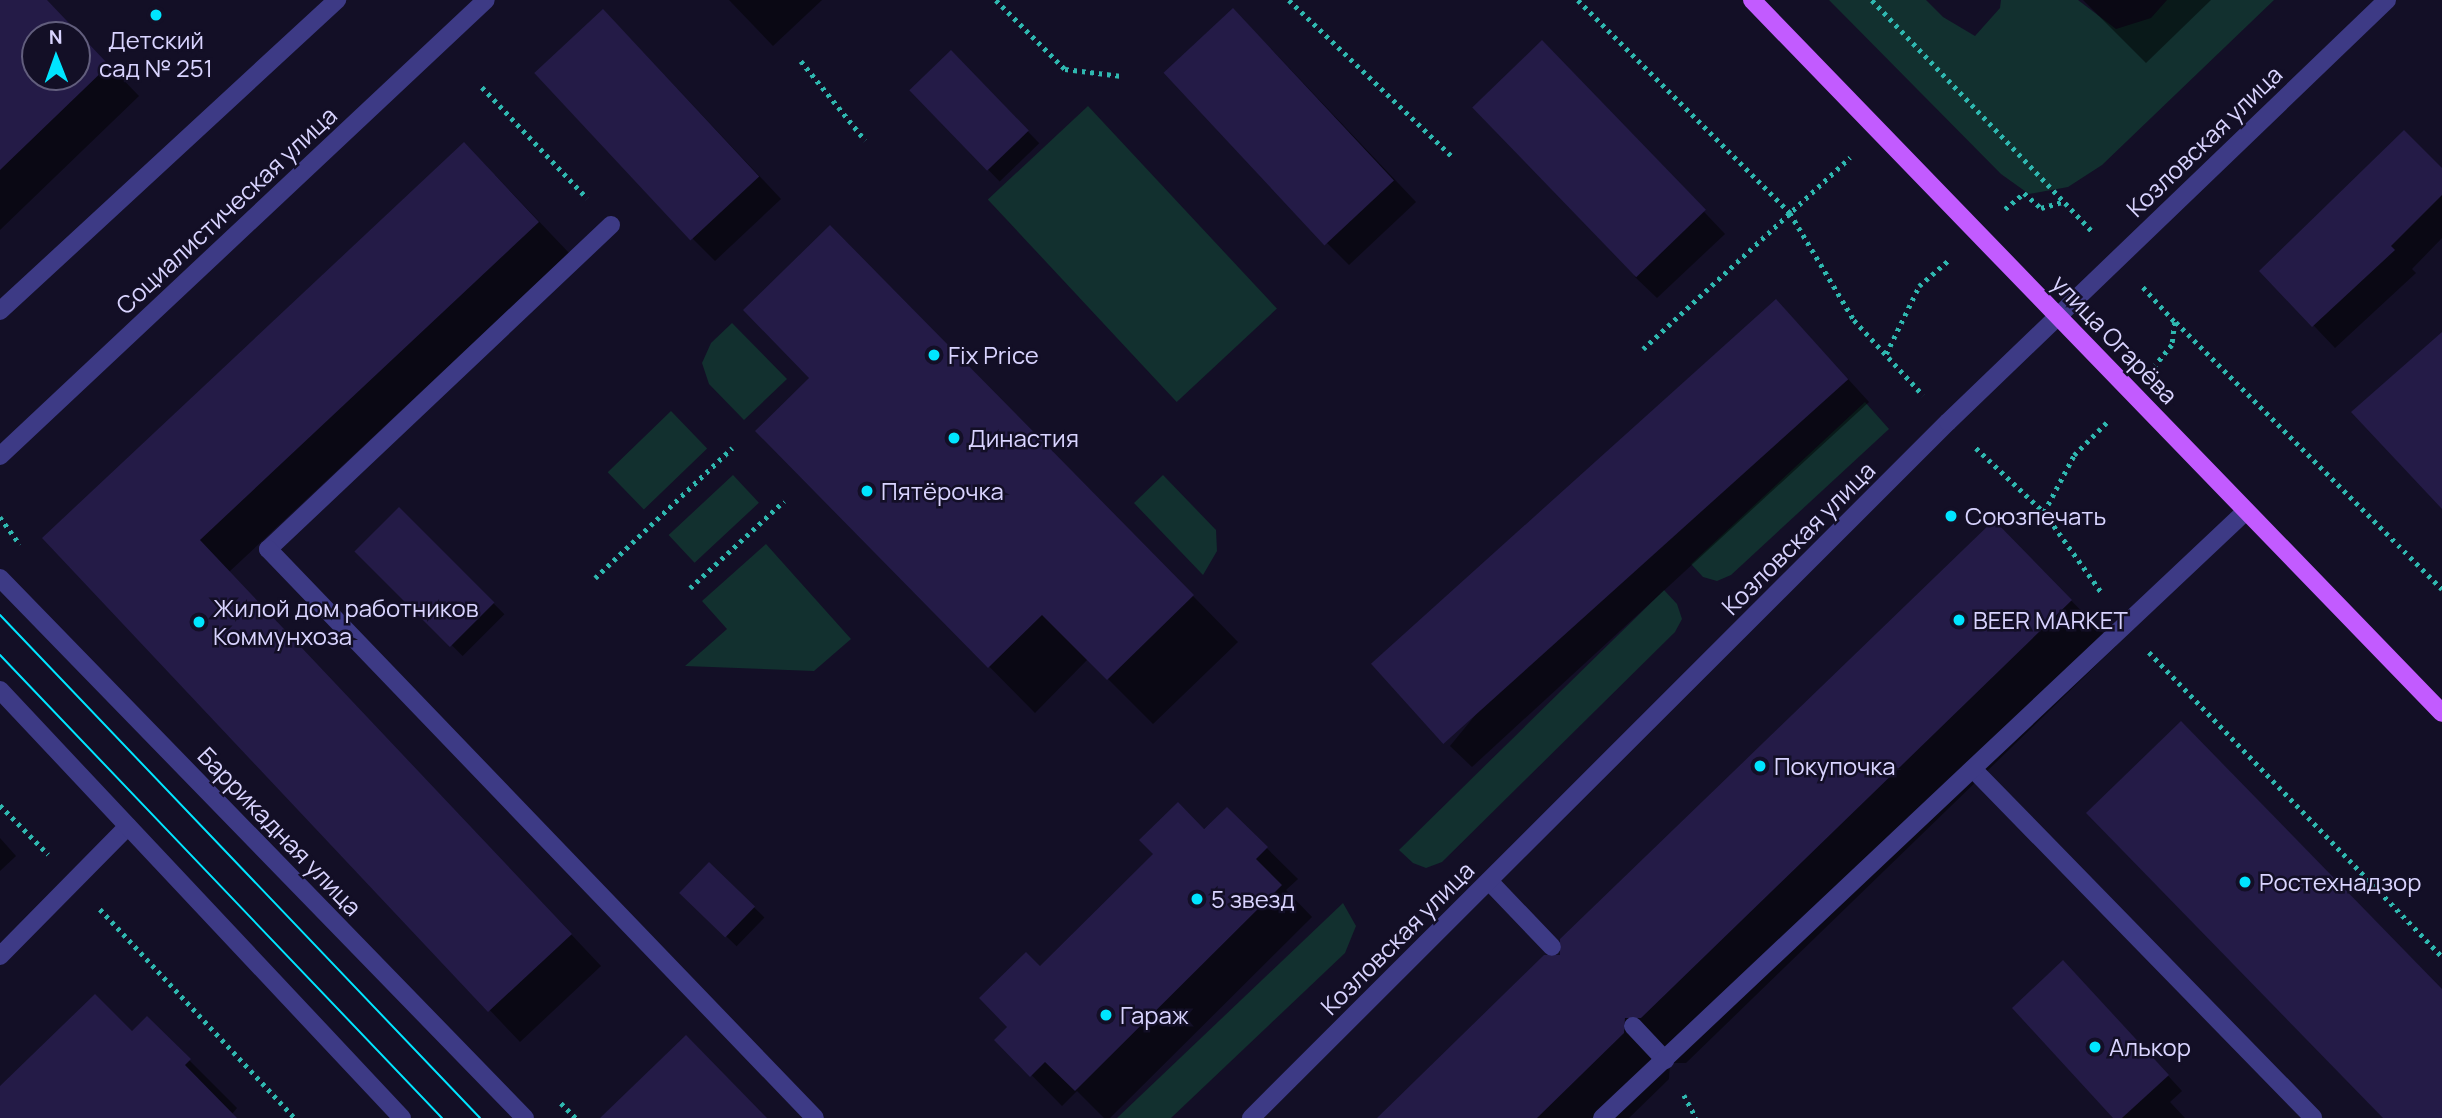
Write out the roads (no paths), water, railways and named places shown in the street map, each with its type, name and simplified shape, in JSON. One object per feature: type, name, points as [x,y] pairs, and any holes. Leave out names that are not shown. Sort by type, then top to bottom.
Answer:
[{"type":"main road","name":"улица Огарёва","points":[[1752,0],[2442,713]]},
{"type":"street","points":[[0,311],[337,0]]},
{"type":"street","name":"Социалистическая улица","points":[[0,456],[486,0]]},
{"type":"street","name":"Козловская улица","points":[[1251,1118],[1948,422],[2387,0]]},
{"type":"street","points":[[611,225],[268,549],[815,1118]]},
{"type":"street","points":[[1602,1118],[2246,510]]},
{"type":"street","name":"Баррикадная улица","points":[[0,578],[525,1118]]},
{"type":"street","points":[[0,690],[402,1118]]},
{"type":"street","points":[[1973,769],[2313,1118]]},
{"type":"street","points":[[0,956],[128,826]]},
{"type":"street","points":[[1489,881],[1552,947]]},
{"type":"street","points":[[1633,1026],[1665,1060]]},
{"type":"tram line","points":[[0,615],[480,1118]]},
{"type":"tram line","points":[[0,655],[442,1118]]},
{"type":"place","name":"Детский сад № 251","points":[[156,15]]},
{"type":"place","name":"Fix Price","points":[[934,355]]},
{"type":"place","name":"Династия","points":[[954,438]]},
{"type":"place","name":"Пятёрочка","points":[[867,491]]},
{"type":"place","name":"Союзпечать","points":[[1951,516]]},
{"type":"place","name":"BEER MARKET","points":[[1959,620]]},
{"type":"place","name":"Жилой дом работников Коммунхоза","points":[[199,622]]},
{"type":"place","name":"Покупочка","points":[[1760,766]]},
{"type":"place","name":"Ростехнадзор","points":[[2245,882]]},
{"type":"place","name":"5 звезд","points":[[1197,899]]},
{"type":"place","name":"Гараж","points":[[1106,1015]]},
{"type":"place","name":"Алькор","points":[[2095,1047]]}]
